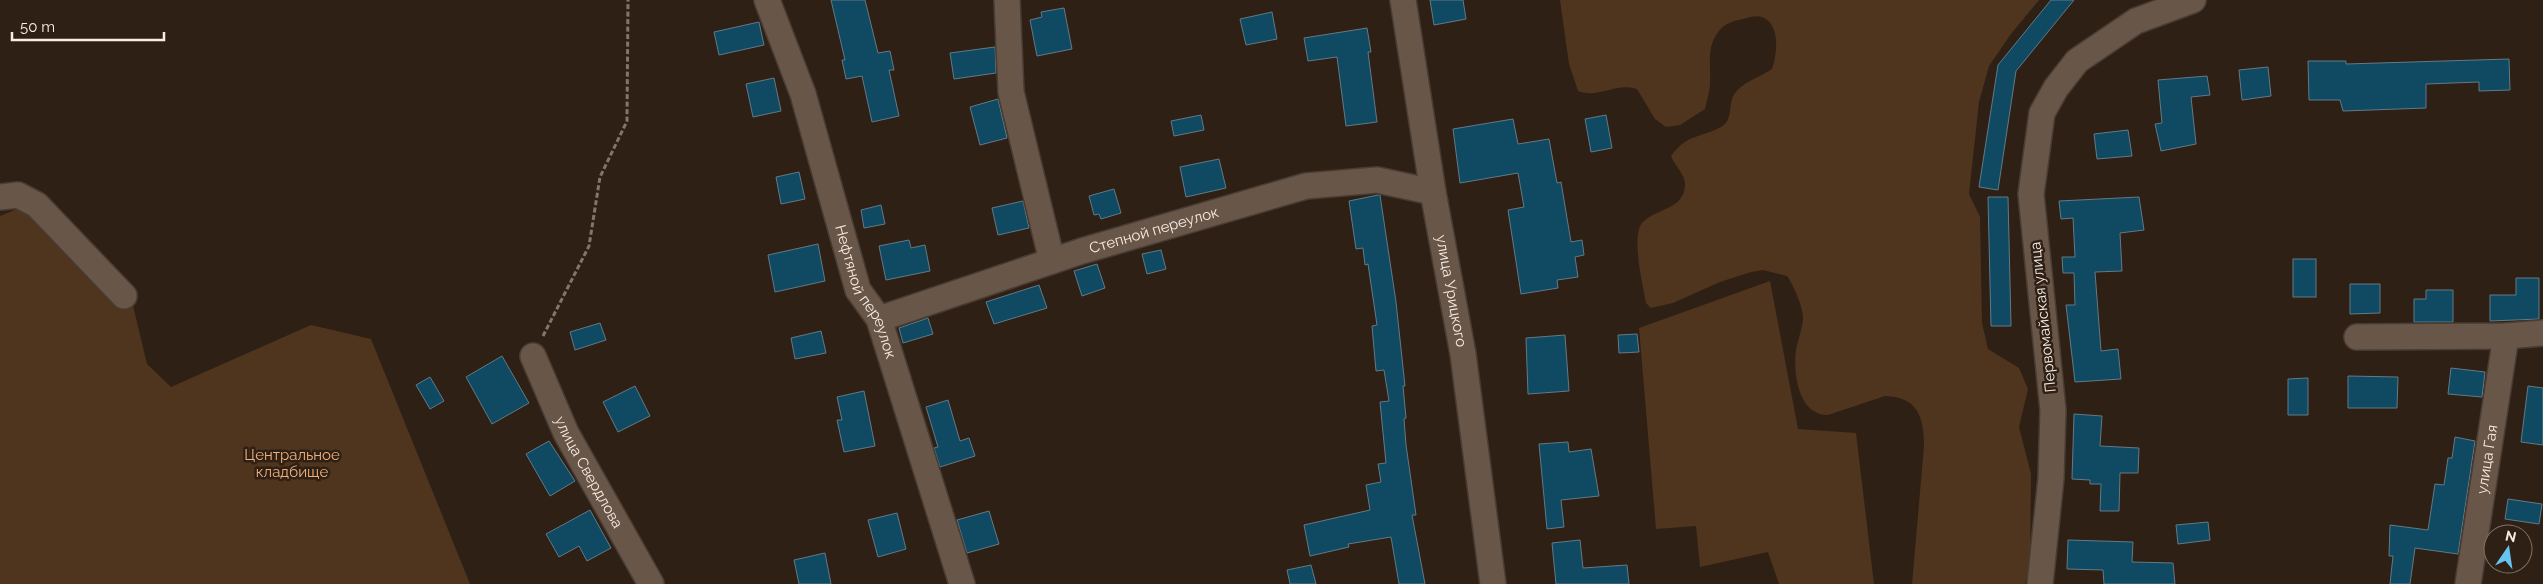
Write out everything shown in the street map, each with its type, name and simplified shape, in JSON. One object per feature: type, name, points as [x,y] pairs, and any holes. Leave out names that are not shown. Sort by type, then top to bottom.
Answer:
[{"type":"street","name":"Нефтяной переулок","points":[[767,0],[803,94],[858,290],[879,319],[962,584]]},
{"type":"street","points":[[1007,0],[1011,92],[1052,261]]},
{"type":"street","name":"улица Урицкого","points":[[1403,0],[1433,192],[1463,354],[1493,584]]},
{"type":"street","name":"Первомайская улица","points":[[2040,584],[2049,497],[2053,410],[2031,194],[2042,113],[2056,88],[2077,61],[2136,21],[2193,0]]},
{"type":"street","name":"Степной переулок","points":[[879,319],[1052,261],[1306,186],[1377,180],[1433,192]]},
{"type":"street","points":[[0,197],[18,195],[37,205],[124,296]]},
{"type":"street","points":[[2357,337],[2506,336],[2543,333]]},
{"type":"street","name":"улица Гая","points":[[2468,584],[2506,336]]},
{"type":"street","name":"улица Свердлова","points":[[533,356],[566,432],[651,584]]},
{"type":"path","points":[[533,356],[589,246],[600,177],[627,121],[628,0]]},
{"type":"green space","points":[[1560,0],[2039,0],[2011,34],[1989,66],[1979,102],[1969,194],[1980,217],[1982,323],[1988,349],[2019,368],[2028,389],[2019,427],[2031,474],[2030,569],[2025,584],[1912,584],[1924,446],[1923,426],[1920,418],[1912,405],[1905,400],[1885,396],[1828,415],[1818,413],[1810,408],[1800,391],[1795,359],[1802,327],[1802,309],[1787,276],[1763,270],[1751,272],[1720,282],[1673,303],[1651,308],[1646,303],[1639,262],[1639,230],[1642,223],[1648,218],[1669,208],[1681,199],[1685,183],[1681,172],[1671,156],[1688,140],[1713,131],[1725,124],[1729,118],[1732,99],[1735,93],[1744,85],[1772,69],[1776,40],[1772,26],[1762,17],[1757,16],[1727,24],[1721,28],[1712,43],[1710,86],[1705,109],[1680,125],[1666,127],[1655,119],[1637,89],[1622,87],[1593,93],[1578,91],[1569,64]]},
{"type":"green space","name":"Центральное кладбище","points":[[27,205],[130,293],[147,364],[171,387],[311,325],[371,339],[470,584],[0,584],[0,216]]},
{"type":"green space","points":[[1770,281],[1798,429],[1856,433],[1874,584],[1779,584],[1768,552],[1700,567],[1696,526],[1656,529],[1639,328]]},
{"type":"building","points":[[831,0],[865,0],[878,53],[890,51],[894,70],[889,70],[899,116],[872,122],[862,76],[846,79],[842,60],[845,60]]},
{"type":"building","points":[[1430,0],[1463,0],[1466,19],[1434,25]]},
{"type":"building","points":[[2051,0],[2074,0],[2016,71],[1998,190],[1979,187],[1998,65]]},
{"type":"building","points":[[1064,8],[1072,49],[1037,56],[1030,20],[1042,17],[1041,12]]},
{"type":"building","points":[[1272,12],[1277,39],[1246,45],[1240,19]]},
{"type":"building","points":[[759,22],[764,45],[719,55],[714,32]]},
{"type":"building","points":[[1367,28],[1371,52],[1368,52],[1377,122],[1346,126],[1337,57],[1308,61],[1304,38]]},
{"type":"building","points":[[995,47],[996,73],[954,79],[950,53]]},
{"type":"building","points":[[2509,59],[2510,90],[2479,91],[2479,82],[2426,84],[2426,108],[2343,111],[2340,100],[2309,100],[2308,61],[2346,61],[2346,64]]},
{"type":"building","points":[[2268,67],[2271,96],[2242,100],[2239,70]]},
{"type":"building","points":[[2207,76],[2210,95],[2191,97],[2196,144],[2161,151],[2155,124],[2162,123],[2158,80]]},
{"type":"building","points":[[774,78],[781,111],[753,117],[746,84]]},
{"type":"building","points":[[998,99],[1007,138],[980,145],[970,107]]},
{"type":"building","points":[[1201,115],[1204,130],[1174,136],[1171,121]]},
{"type":"building","points":[[1606,115],[1612,148],[1591,152],[1585,119]]},
{"type":"building","points":[[1513,119],[1518,144],[1549,139],[1557,183],[1561,182],[1571,242],[1582,240],[1584,255],[1575,257],[1578,277],[1557,280],[1558,288],[1521,294],[1508,210],[1524,207],[1518,173],[1460,183],[1453,129]]},
{"type":"building","points":[[2128,130],[2132,156],[2097,159],[2094,134]]},
{"type":"building","points":[[1219,159],[1226,188],[1186,197],[1180,167]]},
{"type":"building","points":[[799,172],[805,199],[781,204],[776,177]]},
{"type":"building","points":[[1114,189],[1121,213],[1101,219],[1099,214],[1094,215],[1089,196]]},
{"type":"building","points":[[1380,195],[1396,302],[1405,386],[1403,386],[1406,445],[1416,515],[1412,515],[1425,584],[1399,584],[1391,537],[1348,544],[1349,547],[1310,556],[1304,525],[1370,510],[1366,485],[1381,482],[1378,464],[1386,463],[1380,402],[1389,401],[1384,370],[1376,371],[1372,326],[1377,325],[1368,264],[1365,265],[1363,248],[1356,249],[1349,201]]},
{"type":"building","points":[[1988,197],[2008,197],[2011,326],[1991,326]]},
{"type":"building","points":[[2139,197],[2144,230],[2120,233],[2122,271],[2095,272],[2101,351],[2118,349],[2121,379],[2075,382],[2066,305],[2075,305],[2074,273],[2063,273],[2062,257],[2075,257],[2073,218],[2061,219],[2059,201]]},
{"type":"building","points":[[1023,201],[1029,228],[998,235],[992,208]]},
{"type":"building","points":[[881,205],[885,224],[864,228],[861,210]]},
{"type":"building","points":[[909,240],[911,248],[925,245],[930,271],[886,280],[879,246]]},
{"type":"building","points":[[818,244],[825,281],[775,292],[768,255]]},
{"type":"building","points":[[1161,250],[1166,269],[1147,274],[1142,254]]},
{"type":"building","points":[[2293,259],[2316,259],[2316,297],[2293,297]]},
{"type":"building","points":[[1097,264],[1105,288],[1082,296],[1074,271]]},
{"type":"building","points":[[2516,278],[2539,278],[2539,319],[2490,321],[2490,295],[2516,295]]},
{"type":"building","points":[[2350,284],[2380,284],[2380,313],[2350,314]]},
{"type":"building","points":[[1039,285],[1047,308],[994,324],[986,302]]},
{"type":"building","points":[[2426,290],[2453,290],[2453,322],[2414,322],[2414,299],[2426,299]]},
{"type":"building","points":[[928,318],[933,334],[903,343],[899,328]]},
{"type":"building","points":[[600,323],[606,340],[575,350],[570,332]]},
{"type":"building","points":[[821,331],[826,353],[795,359],[791,338]]},
{"type":"building","points":[[1637,334],[1639,352],[1619,353],[1618,335]]},
{"type":"building","points":[[1565,335],[1569,391],[1528,394],[1526,338]]},
{"type":"building","points":[[502,356],[529,403],[492,424],[466,377]]},
{"type":"building","points":[[2451,368],[2485,372],[2482,397],[2448,394]]},
{"type":"building","points":[[2348,376],[2398,377],[2397,408],[2348,408]]},
{"type":"building","points":[[430,377],[444,401],[430,409],[416,385]]},
{"type":"building","points":[[2308,378],[2308,415],[2288,415],[2288,379]]},
{"type":"building","points":[[635,386],[650,416],[618,432],[603,402]]},
{"type":"building","points":[[2528,386],[2543,388],[2543,445],[2521,442]]},
{"type":"building","points":[[864,391],[875,446],[844,452],[837,420],[842,420],[837,397]]},
{"type":"building","points":[[948,400],[960,441],[969,438],[975,456],[940,467],[934,448],[938,447],[926,407]]},
{"type":"building","points":[[2074,414],[2102,416],[2100,446],[2139,448],[2138,473],[2120,473],[2119,511],[2100,511],[2101,484],[2090,484],[2090,480],[2072,479]]},
{"type":"building","points":[[2455,437],[2475,441],[2458,554],[2415,548],[2410,584],[2390,584],[2393,556],[2389,556],[2390,525],[2428,530],[2435,484],[2444,485],[2448,458],[2452,458]]},
{"type":"building","points":[[549,441],[575,481],[550,496],[526,454]]},
{"type":"building","points":[[1568,442],[1569,452],[1591,449],[1599,496],[1561,500],[1564,527],[1547,529],[1539,444]]},
{"type":"building","points":[[2508,499],[2542,504],[2539,524],[2505,519]]},
{"type":"building","points":[[590,510],[611,548],[587,561],[579,546],[559,557],[546,534]]},
{"type":"building","points":[[989,511],[999,544],[967,553],[957,520]]},
{"type":"building","points":[[897,513],[906,549],[878,557],[868,520]]},
{"type":"building","points":[[2208,522],[2210,540],[2178,544],[2176,525]]},
{"type":"building","points":[[1580,540],[1583,568],[1627,565],[1629,584],[1556,584],[1552,543]]},
{"type":"building","points":[[2068,540],[2133,542],[2132,562],[2173,563],[2175,584],[2104,584],[2103,570],[2067,569]]},
{"type":"building","points":[[825,553],[831,584],[799,584],[794,560]]},
{"type":"building","points":[[1311,565],[1316,584],[1290,584],[1287,570]]}]
